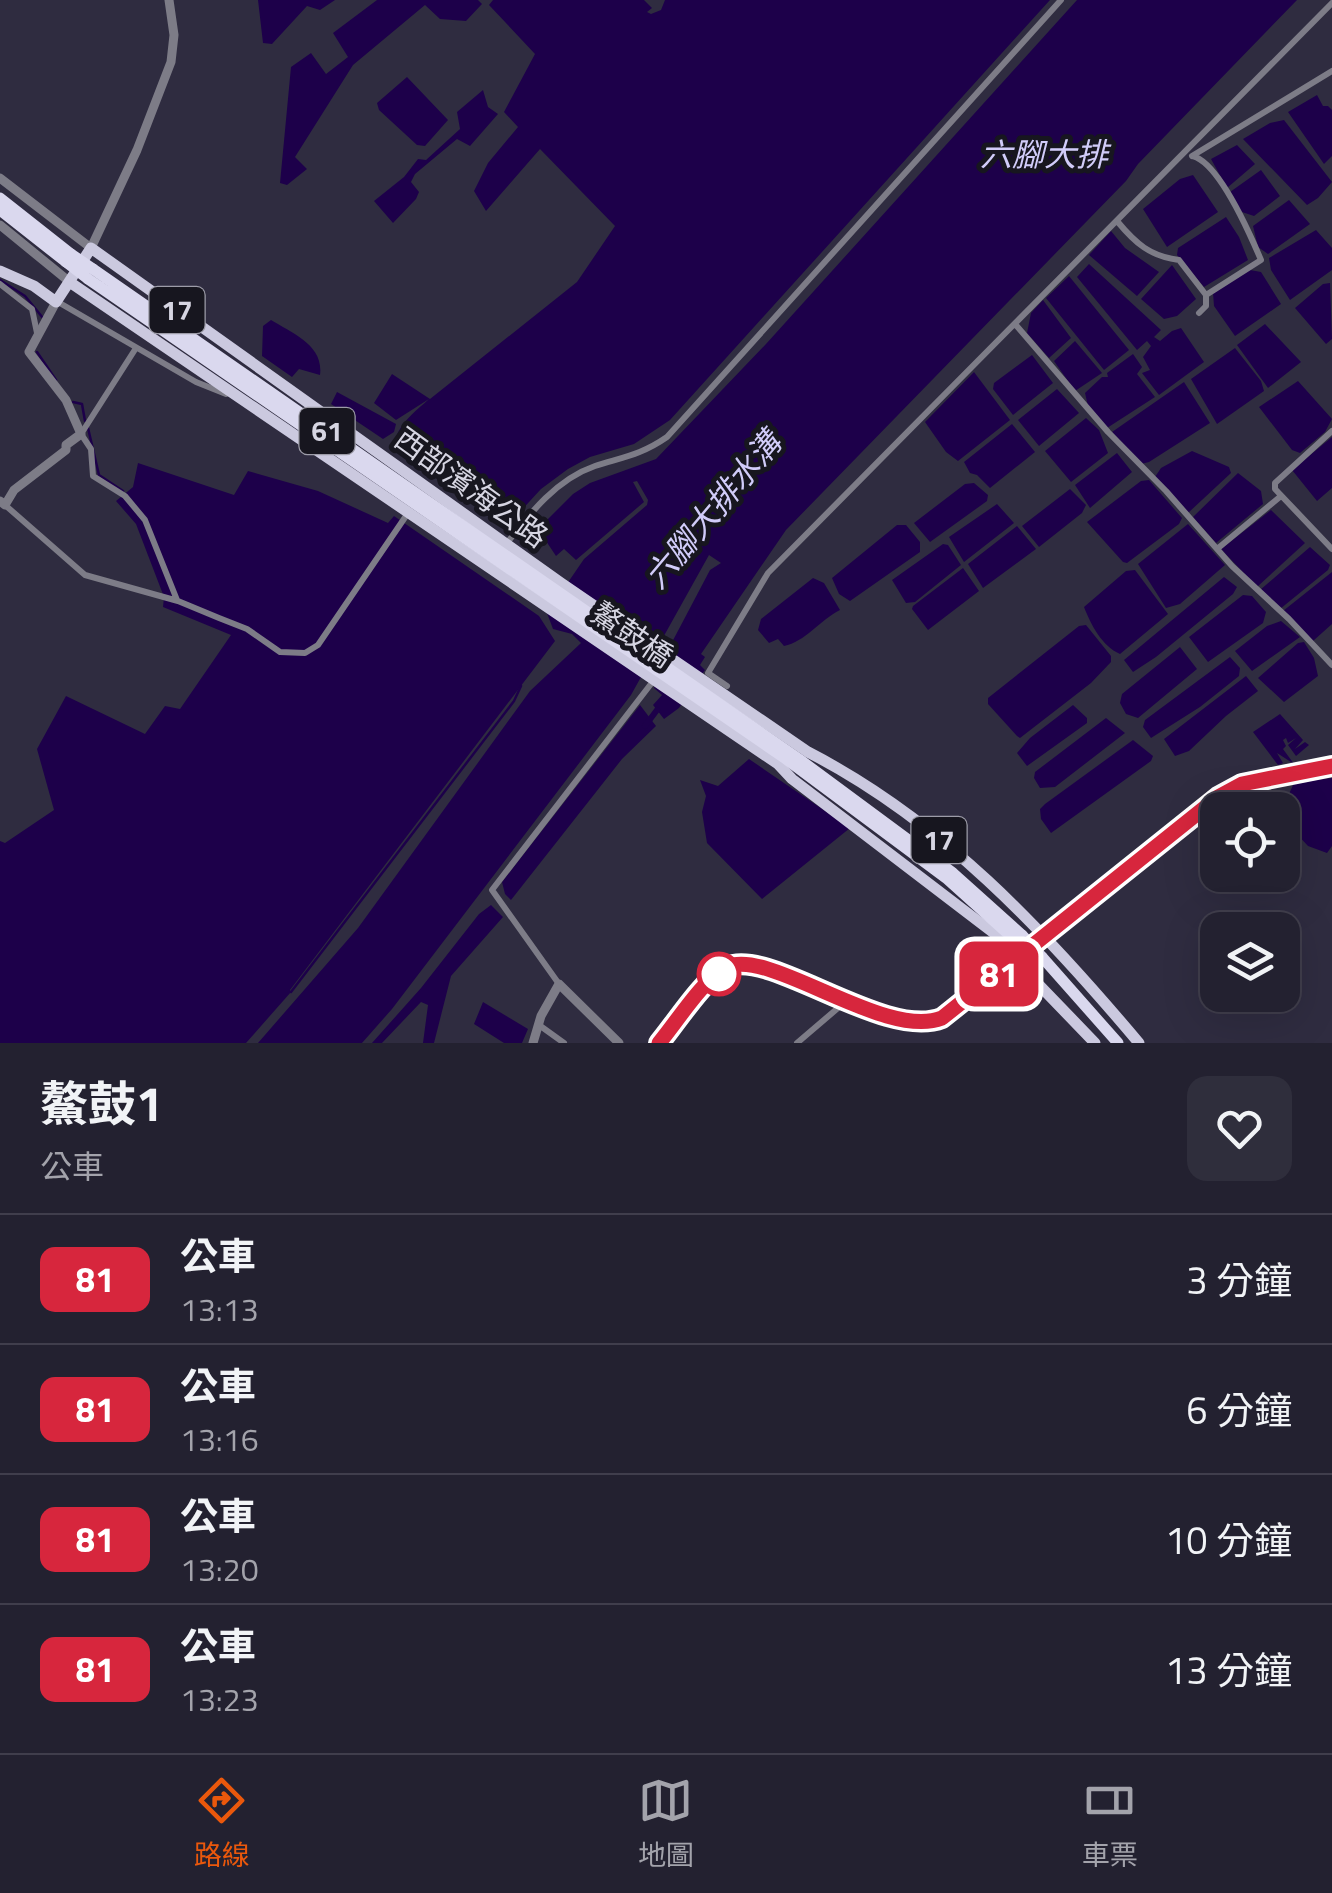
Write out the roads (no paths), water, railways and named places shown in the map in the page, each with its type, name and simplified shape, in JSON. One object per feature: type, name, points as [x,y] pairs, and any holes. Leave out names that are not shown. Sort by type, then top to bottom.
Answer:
[{"type":"highway","name":"61","points":[[0,198],[68,258]]},
{"type":"highway","name":"61","points":[[0,210],[555,596]]},
{"type":"highway","name":"鰲鼓橋","points":[[555,596],[696,693]]},
{"type":"highway","name":"61","points":[[696,693],[877,815],[997,910],[1118,1043]]},
{"type":"highway","name":"61","points":[[1039,960],[1108,1043]]},
{"type":"main road","points":[[0,271],[56,302],[91,248]]},
{"type":"main road","name":"西部濱海公路","points":[[91,248],[507,543],[555,596]]},
{"type":"main road","name":"西部濱海公路","points":[[71,283],[408,513],[555,596]]},
{"type":"main road","name":"鰲鼓橋","points":[[555,596],[654,680],[696,693]]},
{"type":"main road","name":"17","points":[[696,693],[852,774],[997,886],[1047,936],[1139,1043]]},
{"type":"main road","name":"17","points":[[696,693],[792,778],[996,934],[1016,961],[1095,1043]]},
{"type":"street","points":[[0,178],[91,248],[137,150],[172,62],[170,0]]},
{"type":"street","points":[[507,543],[541,503],[576,474],[636,455],[667,437],[1061,0]]},
{"type":"street","points":[[727,686],[708,673],[768,573],[1117,221],[1188,155],[1332,3]]},
{"type":"street","points":[[1188,155],[1332,71]]},
{"type":"street","points":[[1188,155],[1214,171],[1262,260],[1206,295]]},
{"type":"street","points":[[1117,221],[1153,254],[1164,260],[1179,260],[1206,295],[1206,306],[1199,313]]},
{"type":"street","points":[[0,225],[71,283]]},
{"type":"street","points":[[0,284],[32,309],[37,333]]},
{"type":"street","points":[[178,601],[145,520],[124,496],[93,476],[91,449],[84,430],[29,352],[56,302],[196,382],[242,400]]},
{"type":"street","points":[[1016,324],[1108,432],[1332,665]]},
{"type":"street","points":[[136,348],[84,430],[3,503],[85,575],[178,601],[247,629],[286,652],[306,653],[318,644],[408,513]]},
{"type":"street","points":[[1332,431],[1278,479],[1275,488],[1332,549]]},
{"type":"street","points":[[1217,549],[1281,496]]},
{"type":"street","points":[[619,1043],[560,984],[492,890],[654,680]]},
{"type":"street","points":[[659,1043],[729,966],[759,968],[873,1012],[910,1022],[932,1022],[953,1011],[1218,797],[1242,784],[1332,766]]},
{"type":"street","points":[[533,1043],[560,984]]},
{"type":"street","points":[[797,1043],[846,1001]]},
{"type":"street","points":[[539,1025],[564,1043]]},
{"type":"water","points":[[258,0],[335,0],[320,10],[307,6],[272,44],[263,43]]},
{"type":"water","points":[[377,0],[478,0],[482,4],[466,21],[440,19],[425,5],[353,65],[295,157],[307,169],[287,185],[280,183],[291,67],[311,53],[326,74],[348,57],[333,33]]},
{"type":"water","points":[[493,0],[644,0],[652,8],[647,12],[651,14],[661,10],[665,0],[1050,0],[670,420],[634,444],[590,457],[568,469],[541,489],[518,514],[455,476],[397,453],[400,429],[429,399],[396,420],[374,403],[392,374],[430,399],[577,282],[615,226],[540,149],[486,211],[474,191],[488,163],[518,127],[504,112],[535,54],[489,5]]},
{"type":"water","name":"六腳大排","points":[[1077,0],[1297,0],[786,530],[701,654],[705,657],[700,665],[705,670],[679,708],[664,719],[653,705],[662,695],[654,688],[670,646],[710,570],[721,563],[709,555],[631,695],[362,1043],[258,1043],[358,928],[530,691],[581,643],[572,634],[553,629],[547,613],[584,559],[648,500],[637,481],[633,482],[644,502],[576,560],[564,549],[556,556],[538,529],[573,494],[590,483],[656,459],[766,344]]},
{"type":"water","points":[[407,77],[448,120],[425,146],[417,145],[379,110],[377,103]]},
{"type":"water","points":[[483,90],[488,107],[498,114],[470,146],[457,139],[415,174],[411,182],[419,192],[416,199],[393,223],[374,201],[404,177],[418,159],[426,160],[460,129],[457,112]]},
{"type":"water","points":[[1317,95],[1323,106],[1332,110],[1332,156],[1324,164],[1288,112]]},
{"type":"water","points":[[1284,120],[1332,182],[1307,205],[1243,139],[1270,123]]},
{"type":"water","points":[[1237,145],[1255,164],[1227,188],[1211,159]]},
{"type":"water","points":[[1261,170],[1280,196],[1254,216],[1239,211],[1230,192]]},
{"type":"water","points":[[1193,175],[1218,212],[1167,247],[1143,209],[1180,179]]},
{"type":"water","points":[[1289,200],[1310,224],[1268,254],[1258,247],[1253,226]]},
{"type":"water","points":[[1226,217],[1248,260],[1204,287],[1177,255],[1178,248]]},
{"type":"water","points":[[1316,230],[1332,248],[1332,270],[1290,300],[1271,270],[1269,258]]},
{"type":"water","points":[[1111,231],[1125,248],[1159,272],[1137,296],[1089,255]]},
{"type":"water","points":[[1089,264],[1161,330],[1154,337],[1160,341],[1181,328],[1204,362],[1159,395],[1142,373],[1150,370],[1143,357],[1151,346],[1147,341],[1137,350],[1077,277]]},
{"type":"water","points":[[1172,265],[1196,299],[1177,316],[1164,319],[1141,299]]},
{"type":"water","points":[[1250,270],[1261,272],[1281,304],[1235,336],[1214,306],[1213,293]]},
{"type":"water","points":[[1069,276],[1129,350],[1104,370],[1046,298]]},
{"type":"water","points":[[1330,283],[1332,339],[1326,344],[1295,308],[1323,284]]},
{"type":"water","points":[[1043,300],[1071,338],[1049,358],[1027,333],[1031,313]]},
{"type":"water","points":[[271,320],[312,348],[320,375],[299,369],[292,377],[262,356],[263,326]]},
{"type":"water","points":[[1265,324],[1301,362],[1268,388],[1237,345]]},
{"type":"water","points":[[1075,341],[1102,373],[1075,391],[1054,361]]},
{"type":"water","points":[[1235,348],[1261,381],[1264,391],[1217,424],[1191,379]]},
{"type":"water","points":[[1133,354],[1142,367],[1137,374],[1155,397],[1107,428],[1088,406],[1085,393]]},
{"type":"water","points":[[1032,355],[1053,383],[1013,415],[993,389],[994,383]]},
{"type":"water","points":[[974,372],[1010,420],[958,461],[946,452],[925,422]]},
{"type":"water","points":[[1298,381],[1332,419],[1325,432],[1300,453],[1292,450],[1259,407]]},
{"type":"water","points":[[1184,382],[1210,423],[1141,464],[1112,432]]},
{"type":"water","points":[[1057,389],[1079,413],[1039,446],[1018,420]]},
{"type":"water","points":[[337,392],[396,424],[394,432],[383,439],[331,404]]},
{"type":"water","points":[[1086,418],[1099,430],[1108,453],[1071,482],[1045,451]]},
{"type":"water","points":[[1012,424],[1035,452],[990,488],[970,473],[964,462]]},
{"type":"water","points":[[1332,437],[1332,488],[1317,501],[1292,470]]},
{"type":"water","points":[[1192,451],[1229,467],[1231,473],[1188,513],[1155,477],[1161,468]]},
{"type":"water","points":[[1117,453],[1132,472],[1090,508],[1075,485]]},
{"type":"water","points":[[138,463],[234,495],[248,471],[318,491],[388,523],[394,516],[539,616],[555,641],[291,992],[246,1043],[0,1043],[0,841],[5,843],[54,810],[37,749],[66,696],[145,734],[165,706],[180,709],[231,635],[163,607],[164,597],[136,524],[116,501],[133,487]]},
{"type":"water","points":[[1238,473],[1261,491],[1263,504],[1216,543],[1193,517]]},
{"type":"water","points":[[1149,480],[1182,518],[1127,563],[1123,562],[1087,522],[1141,481]]},
{"type":"water","points":[[974,483],[988,495],[987,501],[930,542],[914,523],[965,484]]},
{"type":"water","points":[[1070,489],[1086,505],[1082,513],[1039,547],[1022,526]]},
{"type":"water","points":[[997,504],[1014,523],[964,562],[949,537]]},
{"type":"water","points":[[1271,510],[1305,543],[1257,587],[1221,549]]},
{"type":"water","points":[[1188,524],[1225,565],[1180,604],[1166,608],[1138,564]]},
{"type":"water","points":[[897,525],[906,525],[920,542],[920,552],[850,601],[839,594],[832,578]]},
{"type":"water","points":[[1017,526],[1036,549],[983,588],[968,564]]},
{"type":"water","points":[[943,544],[948,545],[961,565],[915,602],[906,603],[892,580]]},
{"type":"water","points":[[1310,547],[1330,565],[1328,570],[1280,609],[1260,590]]},
{"type":"water","points":[[963,568],[979,591],[928,630],[913,606]]},
{"type":"water","points":[[1135,570],[1168,614],[1120,654],[1103,640],[1084,607],[1126,571]]},
{"type":"water","points":[[1332,572],[1332,624],[1313,641],[1283,611]]},
{"type":"water","points":[[1224,577],[1237,587],[1233,594],[1133,672],[1124,660]]},
{"type":"water","points":[[813,578],[824,583],[840,610],[792,644],[784,646],[778,639],[769,643],[758,630],[761,619]]},
{"type":"water","points":[[1243,595],[1252,596],[1266,612],[1263,623],[1208,662],[1189,637]]},
{"type":"water","points":[[1281,621],[1300,637],[1252,671],[1235,651],[1267,626]]},
{"type":"water","points":[[1086,625],[1111,656],[1111,662],[1091,683],[1020,738],[988,704],[988,698],[1079,626]]},
{"type":"water","points":[[1304,642],[1314,658],[1318,676],[1284,702],[1258,678]]},
{"type":"water","points":[[1180,647],[1197,669],[1138,718],[1126,714],[1120,703],[1122,694]]},
{"type":"water","points":[[1230,657],[1240,668],[1239,676],[1151,738],[1143,727],[1145,720]]},
{"type":"water","points":[[1246,676],[1258,691],[1189,751],[1175,756],[1164,739]]},
{"type":"water","points":[[640,705],[656,726],[622,759],[511,900],[502,882]]},
{"type":"water","points":[[1073,705],[1087,718],[1087,723],[1027,766],[1017,753]]},
{"type":"water","points":[[1280,714],[1303,740],[1295,749],[1305,742],[1309,745],[1296,756],[1288,745],[1296,738],[1288,743],[1286,738],[1283,740],[1283,749],[1294,764],[1277,753],[1283,763],[1278,765],[1253,732]]},
{"type":"water","points":[[1106,718],[1125,733],[1055,787],[1040,788],[1035,772]]},
{"type":"water","points":[[1133,740],[1153,756],[1151,761],[1051,833],[1041,819],[1040,809]]},
{"type":"water","points":[[749,759],[850,828],[762,899],[707,843],[702,812],[706,796],[700,780],[718,786]]},
{"type":"water","points":[[1332,778],[1332,846],[1327,853],[1308,846],[1300,837],[1300,792],[1290,792],[1294,783]]},
{"type":"water","points":[[491,905],[503,917],[451,976],[434,1043],[423,1043],[428,1005],[421,1002],[382,1043],[372,1043],[479,914]]},
{"type":"water","points":[[483,1002],[528,1029],[522,1043],[504,1043],[474,1024]]},
{"type":"waterway","points":[[0,280],[25,296],[43,318]]},
{"type":"waterway","points":[[37,352],[56,380]]},
{"type":"waterway","points":[[73,402],[82,404],[85,421]]},
{"type":"waterway","points":[[88,428],[99,475],[123,491]]},
{"type":"waterway","points":[[291,992],[514,701],[521,686]]},
{"type":"waterway","points":[[645,726],[657,710]]},
{"type":"water label","name":"六腳大排水溝","points":[[713,510]]}]
